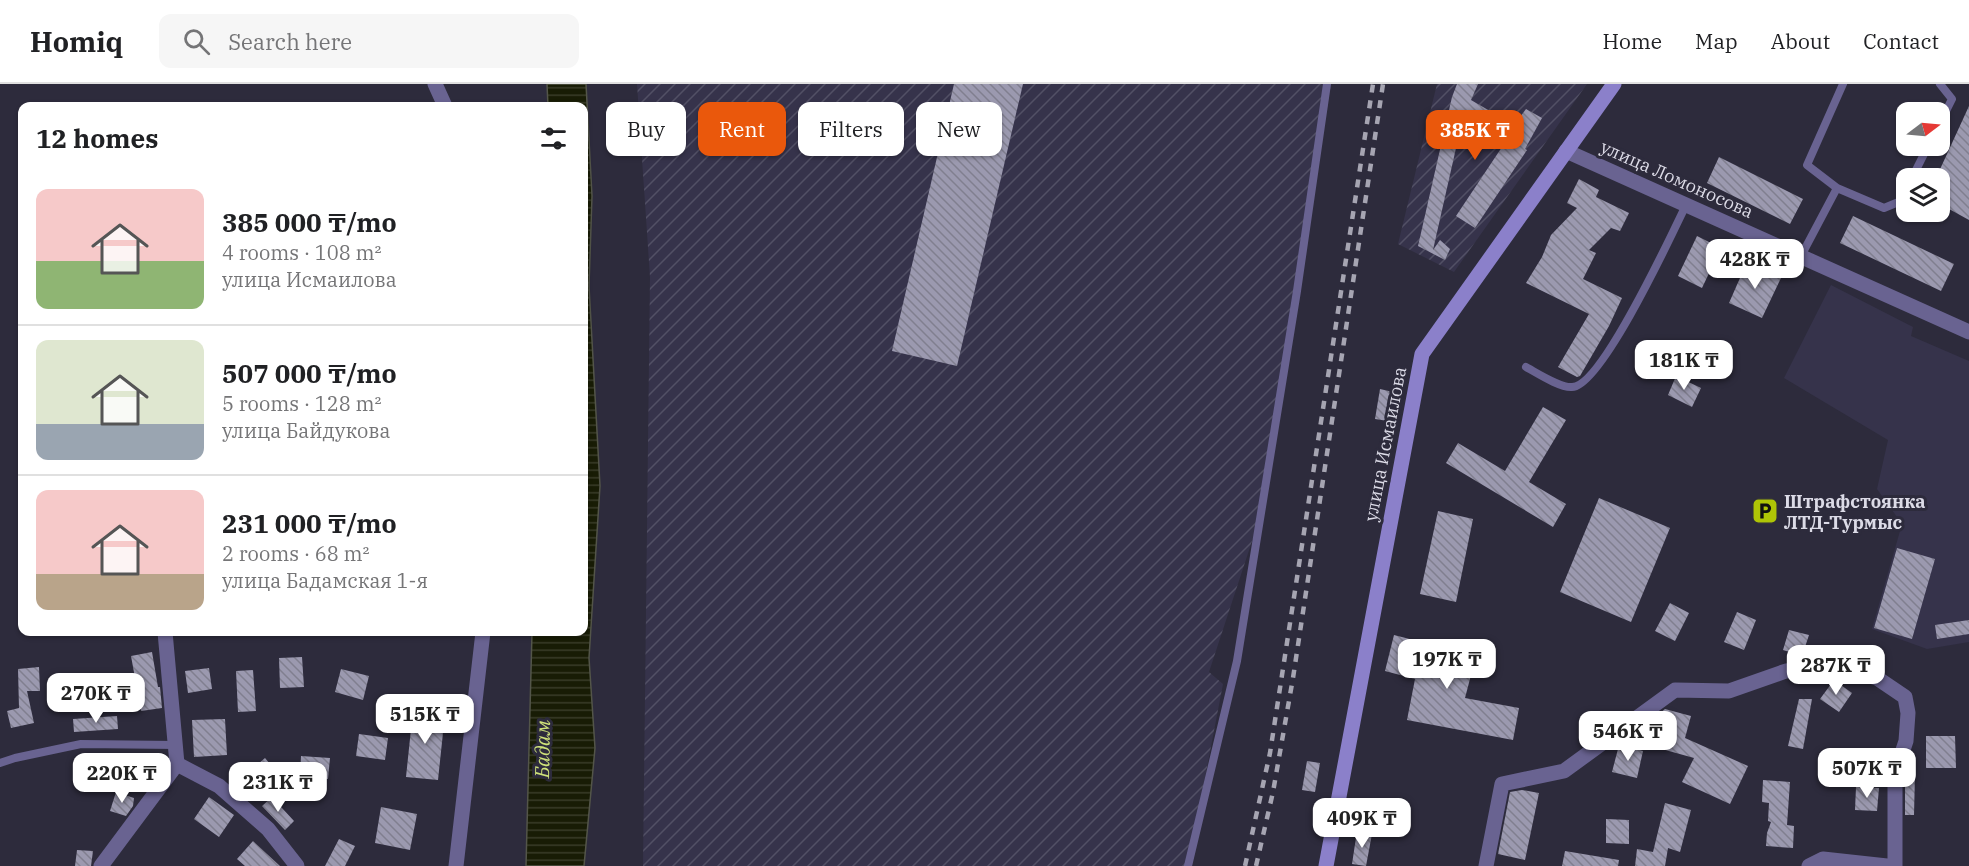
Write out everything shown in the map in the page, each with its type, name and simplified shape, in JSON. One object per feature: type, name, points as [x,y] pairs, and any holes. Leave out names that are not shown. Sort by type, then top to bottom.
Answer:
[{"type":"main road","name":"улица Исмаилова","points":[[1326,866],[1422,354],[1614,84]]},
{"type":"street","points":[[435,84],[443,102]]},
{"type":"street","name":"улица Ломоносова","points":[[1566,151],[1969,332]]},
{"type":"street","points":[[101,866],[177,764],[165,636]]},
{"type":"street","points":[[456,866],[483,636]]},
{"type":"street","points":[[1486,866],[1502,784],[1564,771],[1675,690],[1729,691],[1786,671],[1836,666],[1877,678],[1905,697],[1908,712],[1906,741],[1895,774],[1895,866]]},
{"type":"street","points":[[177,764],[219,786],[268,829],[297,866]]},
{"type":"street","points":[[1809,866],[1823,859],[1887,866]]},
{"type":"lane","points":[[1188,866],[1237,661],[1299,279],[1327,84]]},
{"type":"lane","points":[[1843,84],[1807,165],[1837,188],[1884,208],[1896,203]]},
{"type":"lane","points":[[1940,84],[1952,99],[1950,103]]},
{"type":"lane","points":[[1801,256],[1837,188]]},
{"type":"lane","points":[[1526,367],[1572,388],[1580,386],[1588,379],[1626,322],[1686,205]]},
{"type":"lane","points":[[0,763],[81,744],[177,745]]},
{"type":"shaded area","points":[[637,84],[1331,84],[1255,532],[1209,672],[1223,684],[1188,866],[643,866],[650,277],[642,156],[686,156],[686,102],[638,102]]},
{"type":"shaded area","points":[[1437,84],[1587,84],[1454,272],[1398,244]]},
{"type":"shaded area","points":[[1831,285],[1913,327],[1911,336],[1969,361],[1969,642],[1927,649],[1872,629],[1902,524],[1877,489],[1888,440],[1784,378]]},
{"type":"water","points":[[547,84],[586,84],[587,102],[548,102]]},
{"type":"water","name":"Бадам","points":[[588,121],[592,196],[589,286],[600,486],[589,658],[595,748],[584,866],[526,866],[532,636],[588,636]]},
{"type":"building","points":[[954,84],[1023,84],[957,366],[892,351],[937,156],[1002,156],[1002,102],[950,102]]},
{"type":"building","points":[[1457,84],[1478,84],[1471,100],[1514,125],[1526,109],[1542,118],[1525,149],[1527,150],[1475,228],[1456,216],[1502,147],[1461,126],[1433,250],[1440,240],[1450,249],[1445,260],[1418,246],[1452,97]]},
{"type":"building","points":[[1969,106],[1969,220],[1950,210],[1950,168],[1941,168],[1946,156],[1950,156],[1950,147]]},
{"type":"building","points":[[1719,157],[1803,199],[1790,224],[1707,183]]},
{"type":"building","points":[[1579,179],[1599,190],[1596,197],[1629,213],[1620,231],[1611,228],[1589,250],[1596,253],[1583,279],[1622,298],[1609,326],[1580,376],[1577,377],[1558,367],[1589,314],[1526,283],[1542,257],[1551,235],[1577,208],[1567,203]]},
{"type":"building","points":[[1853,216],[1954,264],[1941,291],[1840,243]]},
{"type":"building","points":[[1697,236],[1721,248],[1702,288],[1678,276]]},
{"type":"building","points":[[1747,262],[1781,278],[1762,318],[1729,303]]},
{"type":"building","points":[[1676,376],[1701,388],[1692,407],[1668,395]]},
{"type":"building","points":[[1380,389],[1393,392],[1388,421],[1375,419]]},
{"type":"building","points":[[1543,407],[1566,420],[1529,482],[1566,504],[1553,527],[1446,463],[1458,443],[1505,471]]},
{"type":"building","points":[[1599,498],[1670,528],[1631,622],[1560,592]]},
{"type":"building","points":[[1438,511],[1473,519],[1456,602],[1420,594]]},
{"type":"building","points":[[1897,548],[1935,559],[1912,639],[1874,628]]},
{"type":"building","points":[[1670,603],[1689,613],[1675,641],[1655,631]]},
{"type":"building","points":[[1737,612],[1756,620],[1744,650],[1724,642]]},
{"type":"building","points":[[1969,620],[1969,634],[1937,639],[1935,625]]},
{"type":"building","points":[[1789,630],[1809,635],[1802,656],[1783,650]]},
{"type":"building","points":[[1394,635],[1476,656],[1465,698],[1519,708],[1513,740],[1407,720],[1415,679],[1385,671]]},
{"type":"building","points":[[152,652],[162,708],[141,711],[131,656]]},
{"type":"building","points":[[302,657],[304,687],[280,688],[279,658]]},
{"type":"building","points":[[39,667],[40,691],[27,691],[34,723],[11,728],[7,711],[19,708],[18,669]]},
{"type":"building","points":[[209,668],[212,689],[188,693],[185,671]]},
{"type":"building","points":[[341,669],[369,676],[363,700],[335,692]]},
{"type":"building","points":[[253,670],[256,711],[238,712],[236,671]]},
{"type":"building","points":[[1834,680],[1852,693],[1839,712],[1820,699]]},
{"type":"building","points":[[1799,699],[1812,699],[1803,749],[1788,746]]},
{"type":"building","points":[[1665,709],[1691,716],[1685,738],[1748,766],[1730,804],[1682,782],[1694,758],[1651,746],[1660,713]]},
{"type":"building","points":[[413,710],[445,714],[438,780],[406,777]]},
{"type":"building","points":[[117,716],[118,729],[74,732],[73,719]]},
{"type":"building","points":[[225,719],[227,755],[194,757],[192,720]]},
{"type":"building","points":[[359,734],[388,738],[385,760],[356,756]]},
{"type":"building","points":[[1926,736],[1955,736],[1956,768],[1926,768]]},
{"type":"building","points":[[1619,745],[1643,751],[1637,778],[1612,772]]},
{"type":"building","points":[[1862,748],[1877,748],[1877,767],[1861,766]]},
{"type":"building","points":[[127,756],[158,757],[157,775],[127,775]]},
{"type":"building","points":[[301,756],[330,758],[328,779],[300,777]]},
{"type":"building","points":[[265,758],[280,776],[257,795],[243,777]]},
{"type":"building","points":[[1307,761],[1320,763],[1315,792],[1302,790]]},
{"type":"building","points":[[1905,774],[1915,774],[1914,815],[1905,815]]},
{"type":"building","points":[[1763,780],[1790,782],[1787,825],[1794,826],[1793,848],[1766,846],[1771,822],[1768,821],[1769,803],[1762,802]]},
{"type":"building","points":[[1856,787],[1879,788],[1877,811],[1855,810]]},
{"type":"building","points":[[1522,790],[1539,793],[1525,860],[1498,854],[1510,792]]},
{"type":"building","points":[[116,792],[134,798],[133,806],[126,816],[110,811]]},
{"type":"building","points":[[209,797],[234,815],[219,837],[194,819]]},
{"type":"building","points":[[272,797],[294,821],[285,830],[262,806]]},
{"type":"building","points":[[1665,803],[1691,810],[1680,852],[1668,848],[1665,866],[1635,866],[1637,849],[1653,852]]},
{"type":"building","points":[[381,807],[417,814],[410,850],[375,843]]},
{"type":"building","points":[[1606,819],[1629,820],[1629,844],[1606,843]]},
{"type":"building","points":[[1357,831],[1372,834],[1366,866],[1352,864]]},
{"type":"building","points":[[339,839],[355,846],[345,866],[325,866]]},
{"type":"building","points":[[253,841],[280,866],[245,866],[237,859]]},
{"type":"building","points":[[77,850],[93,851],[91,866],[75,866]]},
{"type":"building","points":[[1565,851],[1619,860],[1618,866],[1562,866]]},
{"type":"railway","points":[[1245,866],[1270,753],[1373,84]]},
{"type":"railway","points":[[1256,866],[1273,792],[1293,678],[1383,84]]},
{"type":"place","name":"Штрафстоянка ЛТД-Турмыс","points":[[1765,511]]}]
